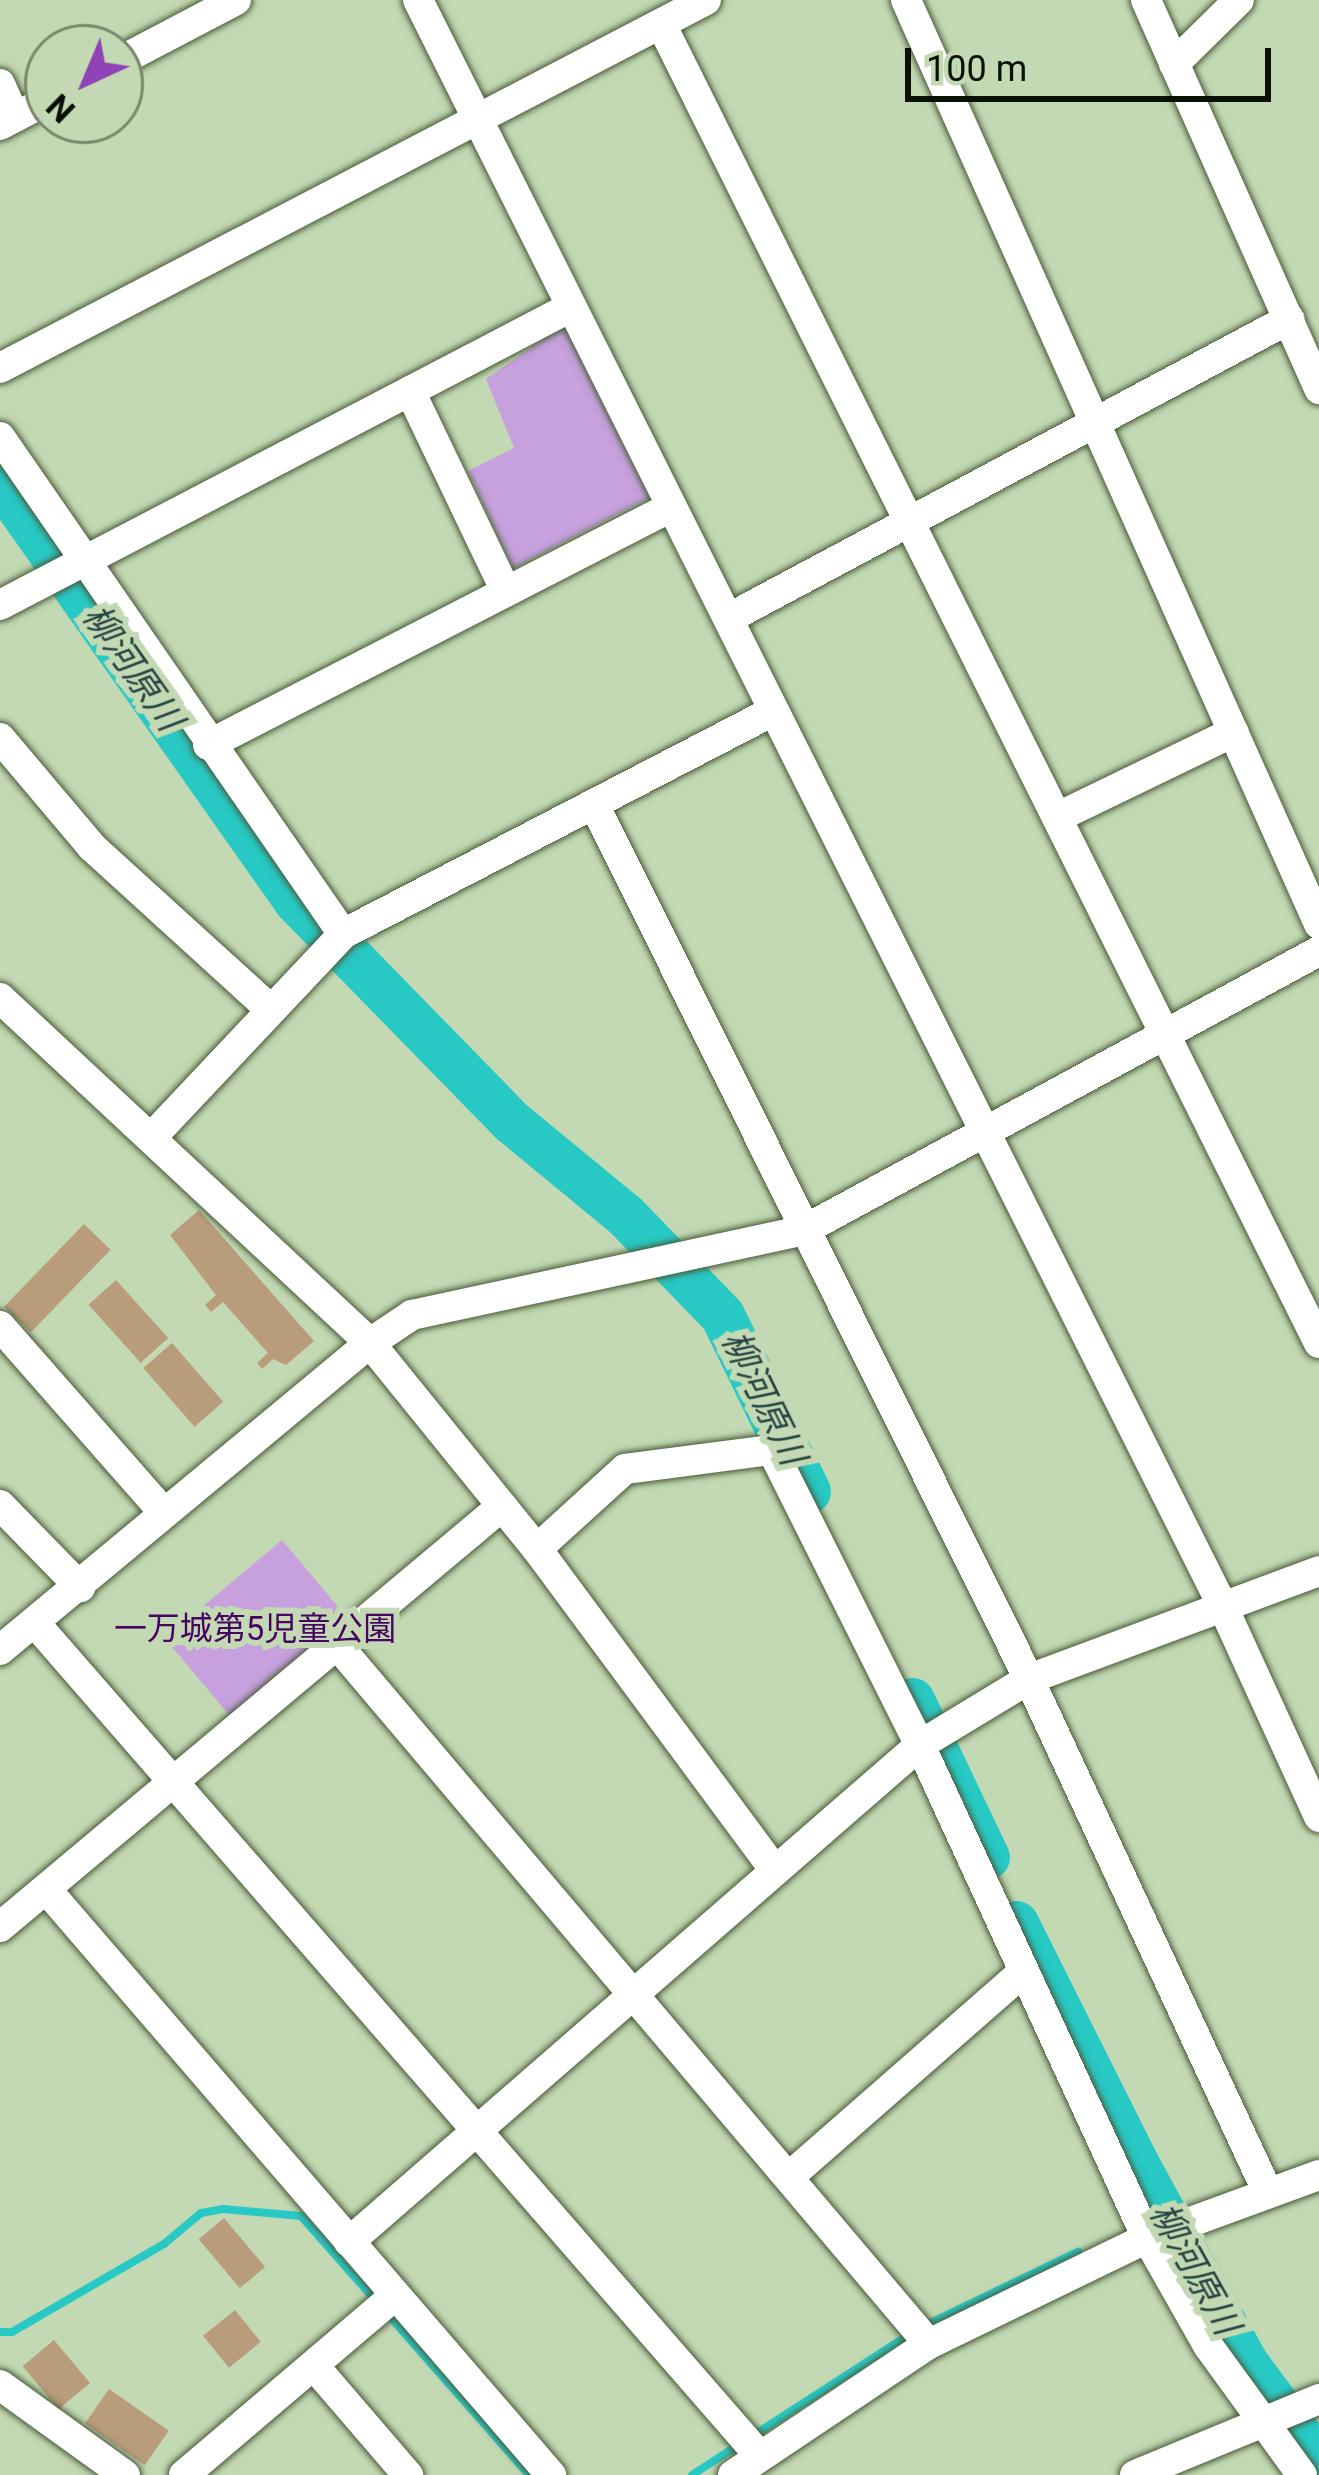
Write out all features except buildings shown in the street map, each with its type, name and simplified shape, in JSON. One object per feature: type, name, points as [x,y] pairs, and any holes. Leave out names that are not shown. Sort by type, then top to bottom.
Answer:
[{"type":"street","points":[[144,44],[186,12],[236,0]]},
{"type":"street","points":[[418,0],[1223,1607],[1319,1817]]},
{"type":"street","points":[[0,368],[706,0]]},
{"type":"street","points":[[906,0],[1319,924]]},
{"type":"street","points":[[1146,0],[1319,389]]},
{"type":"street","points":[[1174,64],[1239,0]]},
{"type":"street","points":[[661,24],[1319,1343]]},
{"type":"street","points":[[0,84],[8,121]]},
{"type":"street","points":[[0,605],[571,307]]},
{"type":"street","points":[[730,617],[1289,319]]},
{"type":"street","points":[[410,391],[506,591]]},
{"type":"street","points":[[0,437],[208,745],[332,945]]},
{"type":"street","points":[[208,745],[671,507]]},
{"type":"street","points":[[151,1138],[332,945],[773,711]]},
{"type":"street","points":[[1058,817],[1234,732]]},
{"type":"street","points":[[0,738],[92,847],[271,1010]]},
{"type":"street","points":[[594,804],[1029,1679],[1268,2193]]},
{"type":"street","points":[[0,1649],[370,1343],[412,1315],[804,1230],[984,1128],[1319,951]]},
{"type":"street","points":[[0,998],[370,1343],[537,1550],[774,1869]]},
{"type":"street","points":[[0,1326],[164,1514]]},
{"type":"street","points":[[537,1550],[625,1469],[772,1450],[930,1738],[1023,1972],[1147,2238],[1209,2347],[1302,2475]]},
{"type":"street","points":[[0,1505],[80,1587]]},
{"type":"street","points":[[0,1927],[339,1648],[502,1506]]},
{"type":"street","points":[[349,2242],[930,1738],[1029,1679],[1319,1571]]},
{"type":"street","points":[[35,1623],[760,2456]]},
{"type":"street","points":[[339,1648],[920,2332]]},
{"type":"street","points":[[46,1889],[349,2242],[382,2307],[551,2475]]},
{"type":"street","points":[[790,2176],[1023,1972]]},
{"type":"street","points":[[733,2475],[920,2332],[1181,2224],[1319,2175]]},
{"type":"street","points":[[184,2475],[316,2368],[382,2307]]},
{"type":"street","points":[[316,2368],[408,2475]]},
{"type":"street","points":[[0,2385],[125,2475]]},
{"type":"street","points":[[1135,2475],[1260,2420],[1313,2411]]},
{"type":"green space","points":[[565,324],[650,497],[513,568],[468,471],[514,448],[486,379]]},
{"type":"green space","name":"一万城第5児童公園","points":[[282,1540],[350,1621],[233,1720],[165,1638]]},
{"type":"waterway","name":"柳河原川","points":[[0,481],[296,901],[512,1122],[625,1215],[722,1315],[808,1491]]},
{"type":"waterway","name":"柳河原川","points":[[912,1700],[987,1857]]},
{"type":"waterway","name":"柳河原川","points":[[1016,1923],[1134,2159],[1245,2362],[1319,2461]]},
{"type":"waterway","points":[[0,2332],[12,2332],[164,2244],[201,2213],[223,2209],[301,2216],[375,2300]]},
{"type":"waterway","points":[[926,2325],[1078,2252]]},
{"type":"waterway","points":[[385,2311],[529,2475]]},
{"type":"waterway","points":[[754,2435],[913,2332]]},
{"type":"waterway","points":[[692,2475],[741,2443]]}]
